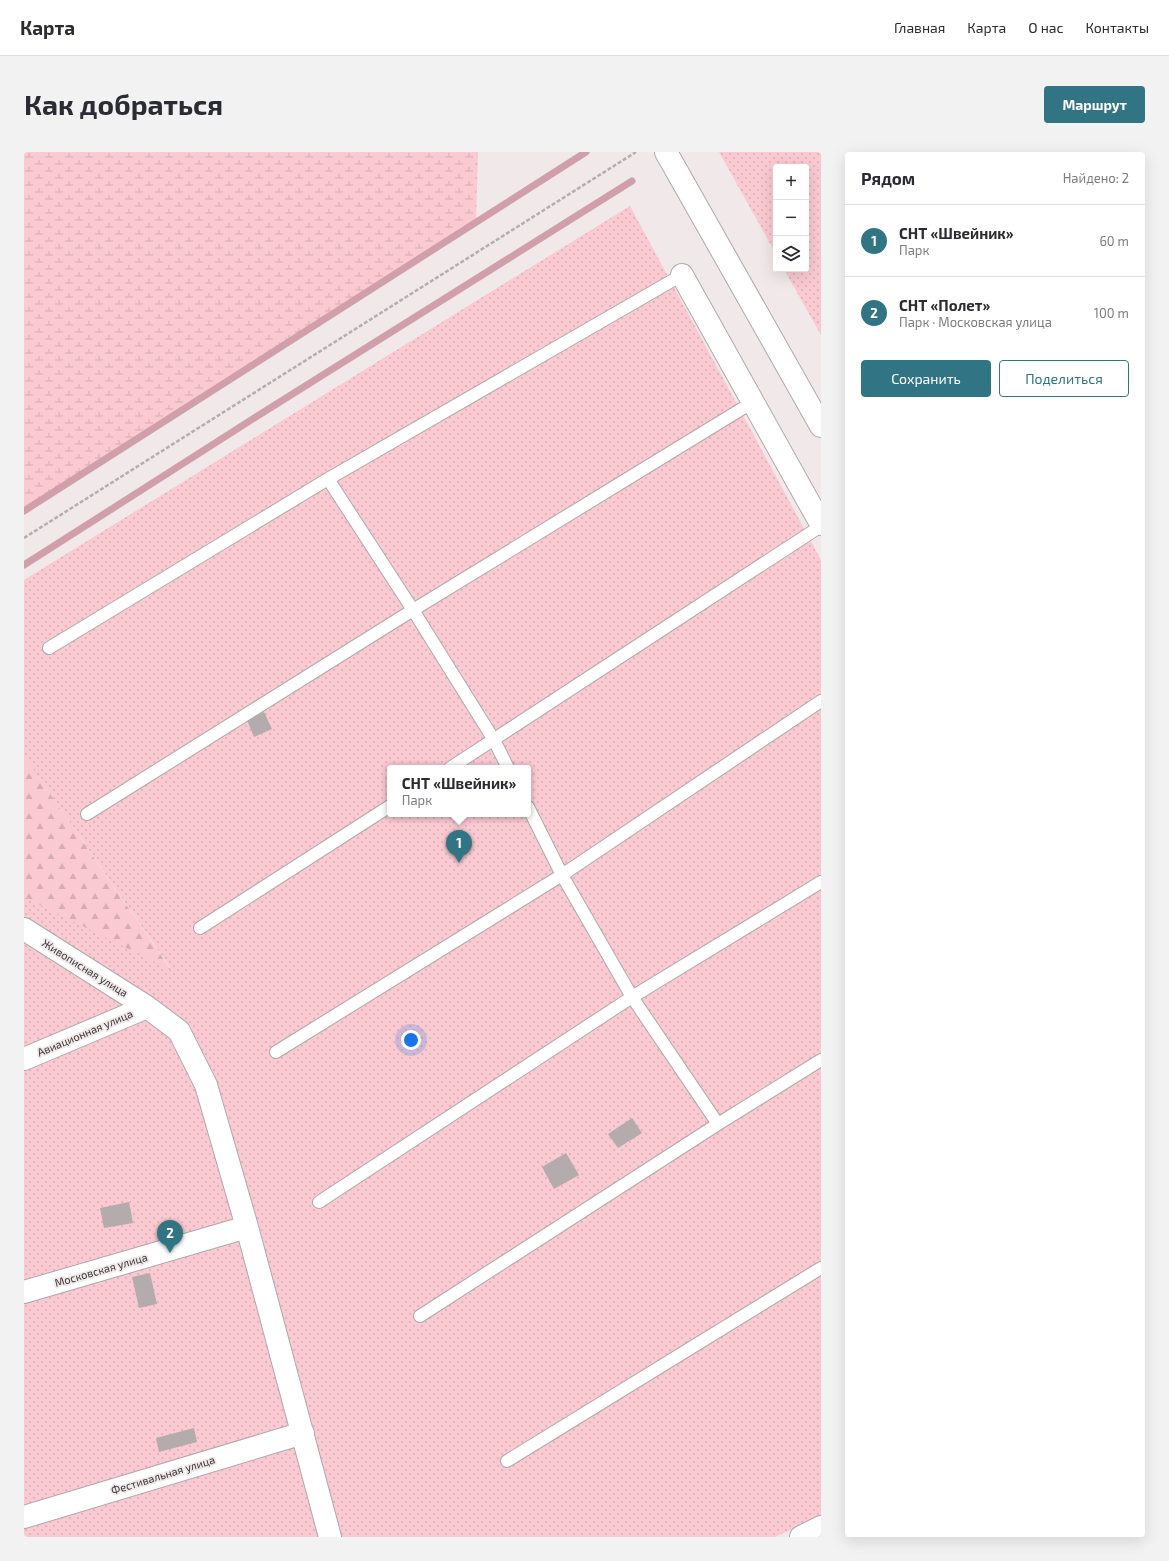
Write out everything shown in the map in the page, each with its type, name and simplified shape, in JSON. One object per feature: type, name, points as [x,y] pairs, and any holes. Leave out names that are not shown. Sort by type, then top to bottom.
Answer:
[{"type":"street","points":[[666,152],[821,426]]},
{"type":"street","points":[[682,275],[821,525]]},
{"type":"street","name":"Живописная улица","points":[[24,929],[147,1007],[179,1031],[206,1085],[247,1228],[330,1537]]},
{"type":"street","name":"Авиационная улица","points":[[24,1059],[147,1007]]},
{"type":"street","name":"Московская улица","points":[[24,1292],[247,1228]]},
{"type":"street","name":"Фестивальная улица","points":[[24,1517],[303,1433]]},
{"type":"street","points":[[801,1537],[821,1527]]},
{"type":"lane","points":[[49,648],[328,479],[682,275]]},
{"type":"lane","points":[[87,814],[413,610],[753,402]]},
{"type":"lane","points":[[328,479],[413,610],[494,740],[506,765]]},
{"type":"lane","points":[[455,765],[821,525]]},
{"type":"lane","points":[[276,1052],[562,874],[821,701]]},
{"type":"lane","points":[[200,928],[387,808]]},
{"type":"lane","points":[[531,813],[562,874],[632,997],[718,1124]]},
{"type":"lane","points":[[319,1202],[632,997],[821,882]]},
{"type":"lane","points":[[420,1316],[718,1124],[821,1060]]},
{"type":"lane","points":[[507,1461],[821,1268]]},
{"type":"path","points":[[24,538],[636,152]]},
{"type":"green space","points":[[24,152],[478,152],[476,222],[24,511]]},
{"type":"green space","points":[[719,152],[821,152],[821,335],[786,272],[809,272],[809,164],[773,164],[773,249]]},
{"type":"green space","points":[[630,206],[821,560],[821,1516],[775,1537],[24,1537],[24,897],[171,969],[24,756],[24,580]]},
{"type":"green space","points":[[24,756],[171,970],[24,897]]},
{"type":"building","points":[[264,712],[272,729],[254,737],[247,720]]},
{"type":"building","points":[[632,1118],[642,1133],[618,1148],[608,1134]]},
{"type":"building","points":[[566,1153],[579,1175],[554,1189],[542,1167]]},
{"type":"building","points":[[129,1202],[133,1223],[104,1228],[100,1208]]},
{"type":"building","points":[[150,1273],[157,1304],[139,1308],[132,1277]]},
{"type":"building","points":[[194,1428],[197,1442],[159,1452],[156,1438]]},
{"type":"waterway","points":[[24,511],[586,152]]},
{"type":"waterway","points":[[24,565],[259,415],[632,181]]},
{"type":"place","name":"СНТ «Швейник»","points":[[459,863]]},
{"type":"place","name":"СНТ «Полет»","points":[[170,1253]]}]
